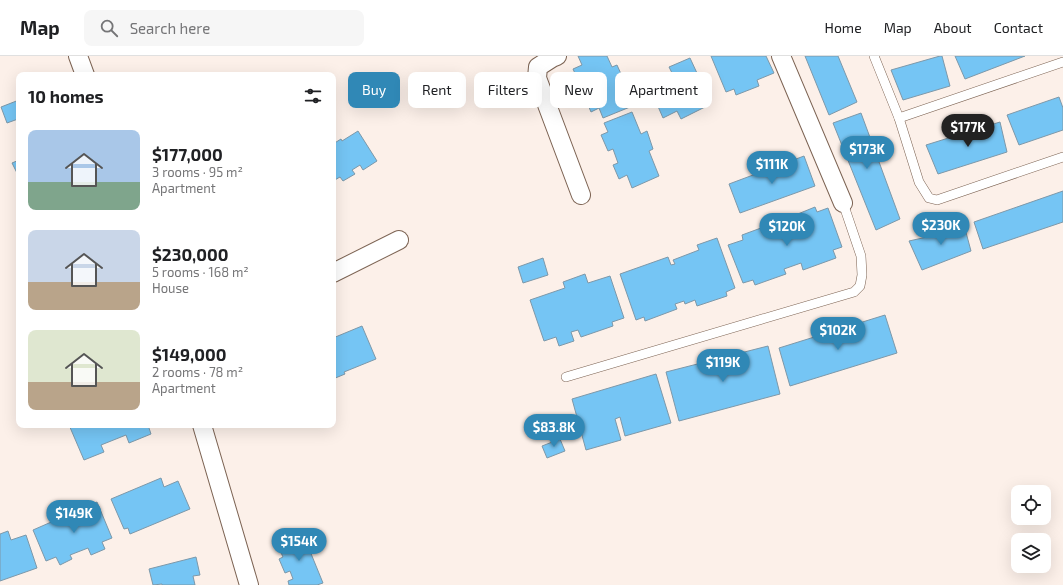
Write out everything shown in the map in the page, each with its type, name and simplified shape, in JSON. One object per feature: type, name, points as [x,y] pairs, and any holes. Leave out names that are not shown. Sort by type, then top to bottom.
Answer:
[{"type":"street","points":[[78,56],[84,72]]},
{"type":"street","points":[[557,56],[538,68],[536,78],[581,195]]},
{"type":"street","points":[[781,56],[843,203]]},
{"type":"street","points":[[336,272],[399,240]]},
{"type":"street","points":[[203,428],[249,585]]},
{"type":"lane","points":[[874,56],[899,118],[919,182],[929,198],[937,200],[1063,157]]},
{"type":"lane","points":[[899,118],[1063,62]]},
{"type":"lane","points":[[566,377],[854,292],[860,286],[862,275],[862,256],[843,203]]},
{"type":"building","points":[[578,56],[607,56],[612,67],[617,65],[620,72],[615,72],[615,108],[628,108],[603,118],[599,108],[607,108],[607,72],[574,72],[573,69],[582,65]]},
{"type":"building","points":[[711,56],[766,56],[774,73],[757,80],[759,86],[736,95],[734,89],[726,92]]},
{"type":"building","points":[[805,56],[838,56],[857,102],[829,115]]},
{"type":"building","points":[[942,56],[950,86],[903,100],[891,70]]},
{"type":"building","points":[[955,56],[1025,56],[965,79]]},
{"type":"building","points":[[690,58],[696,72],[672,72],[669,67]]},
{"type":"building","points":[[1059,97],[1063,108],[1063,130],[1019,145],[1007,115]]},
{"type":"building","points":[[16,101],[16,120],[7,123],[1,107]]},
{"type":"building","points":[[589,108],[599,108],[591,112]]},
{"type":"building","points":[[659,108],[703,108],[681,119],[677,111],[663,118]]},
{"type":"building","points":[[632,112],[641,134],[647,131],[653,149],[649,151],[659,176],[632,188],[627,175],[619,179],[613,165],[618,163],[613,149],[608,151],[601,135],[608,132],[604,123]]},
{"type":"building","points":[[861,113],[900,219],[876,230],[833,123]]},
{"type":"building","points":[[1000,122],[1007,152],[938,174],[926,145]]},
{"type":"building","points":[[358,131],[377,161],[363,170],[360,165],[352,170],[355,174],[343,181],[340,177],[336,179],[336,142],[341,139],[342,141]]},
{"type":"building","points":[[804,156],[815,186],[740,213],[729,184]]},
{"type":"building","points":[[16,161],[16,171],[12,163]]},
{"type":"building","points":[[1063,191],[1063,222],[983,249],[974,222]]},
{"type":"building","points":[[815,207],[817,212],[828,208],[842,247],[833,250],[836,258],[803,270],[801,263],[784,269],[786,274],[755,285],[753,280],[743,283],[728,245],[743,240],[742,235],[761,228],[762,233],[789,222],[788,218]]},
{"type":"building","points":[[946,224],[948,230],[964,225],[971,251],[922,270],[909,241],[927,237],[925,231]]},
{"type":"building","points":[[717,238],[735,288],[726,292],[727,296],[697,306],[695,300],[685,304],[684,301],[675,304],[677,309],[645,321],[644,317],[636,320],[620,274],[668,257],[671,265],[675,264],[673,260],[699,250],[697,245]]},
{"type":"building","points":[[543,258],[548,275],[523,283],[518,267]]},
{"type":"building","points":[[585,274],[588,283],[610,276],[624,318],[612,322],[613,326],[581,337],[578,330],[571,332],[574,341],[559,346],[556,337],[544,341],[530,300],[565,288],[563,282]]},
{"type":"building","points":[[885,315],[897,353],[790,386],[779,348]]},
{"type":"building","points":[[362,326],[376,359],[344,372],[345,374],[336,378],[336,337]]},
{"type":"building","points":[[768,346],[780,394],[679,421],[666,372]]},
{"type":"building","points":[[656,374],[671,423],[625,436],[620,417],[615,419],[621,440],[586,450],[572,399]]},
{"type":"building","points":[[70,428],[149,428],[151,434],[129,443],[126,435],[101,445],[104,452],[84,460]]},
{"type":"building","points":[[560,439],[565,451],[547,458],[542,446]]},
{"type":"building","points":[[161,478],[164,487],[178,481],[190,509],[130,534],[128,528],[124,529],[111,499]]},
{"type":"building","points":[[97,502],[112,538],[102,542],[105,549],[91,555],[88,548],[70,555],[72,559],[60,565],[56,557],[46,561],[33,530]]},
{"type":"building","points":[[8,531],[11,540],[26,535],[37,568],[0,581],[0,534]]},
{"type":"building","points":[[303,534],[323,583],[317,585],[289,585],[288,581],[293,579],[290,571],[285,573],[279,559],[283,557],[277,544]]},
{"type":"building","points":[[196,557],[200,575],[193,576],[195,585],[153,585],[149,569]]}]
